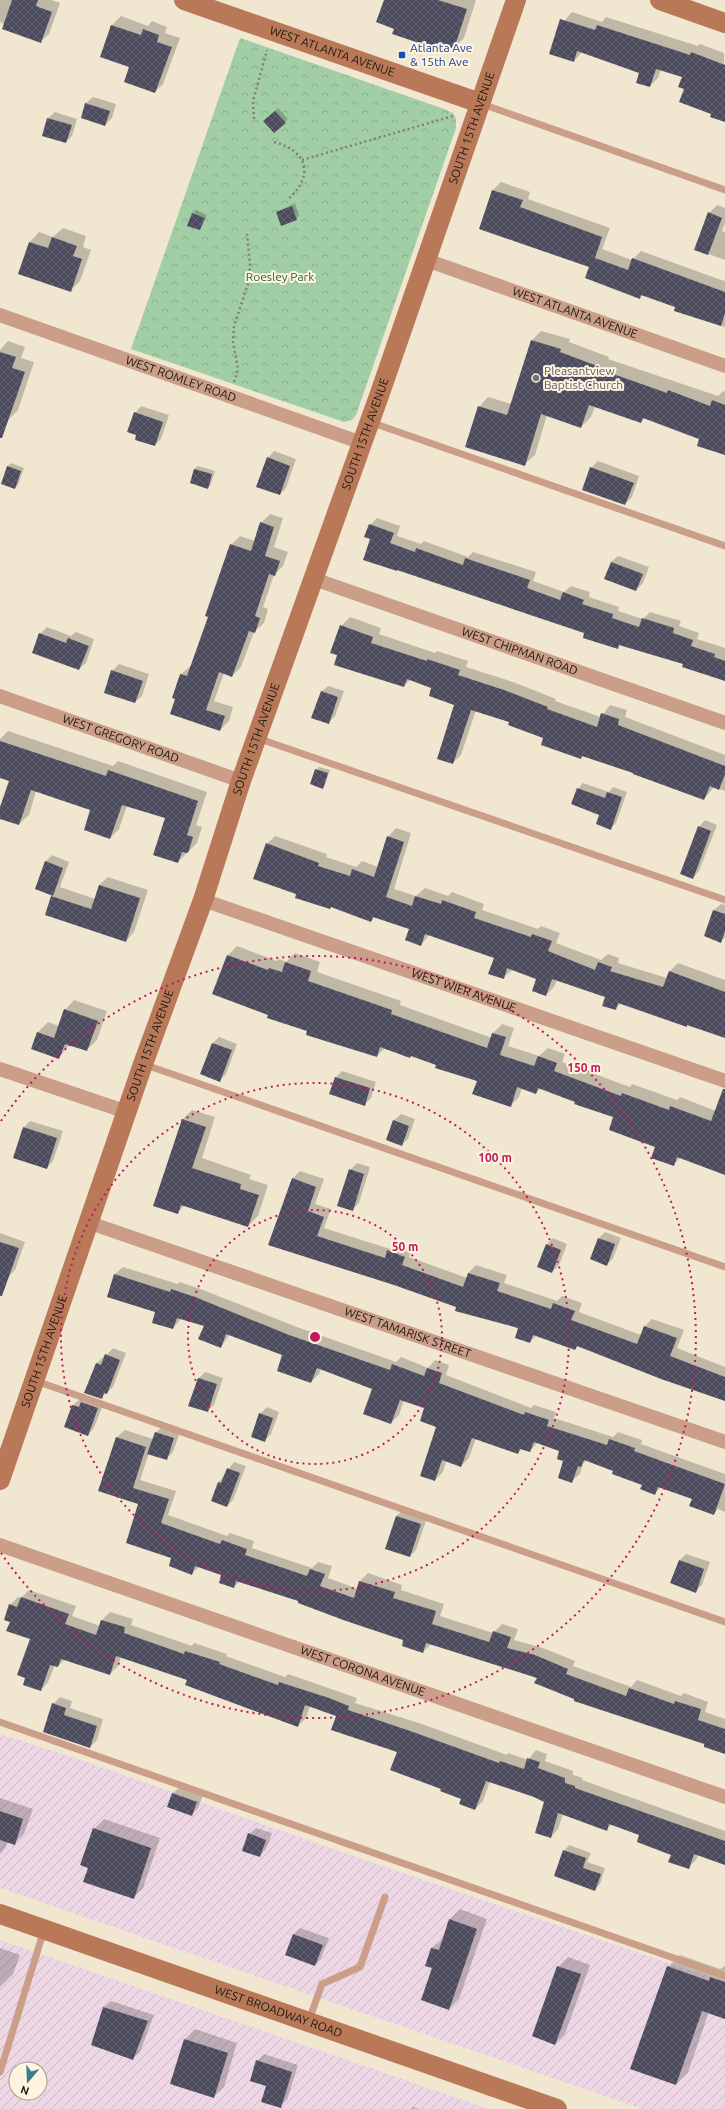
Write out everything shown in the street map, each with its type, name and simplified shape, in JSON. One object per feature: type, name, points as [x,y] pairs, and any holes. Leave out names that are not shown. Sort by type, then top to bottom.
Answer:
[{"type":"street","name":"WEST ATLANTA AVENUE","points":[[184,0],[480,103]]},
{"type":"street","name":"SOUTH 15TH AVENUE","points":[[0,1480],[6,1442],[34,1380],[90,1222],[143,1064],[203,900],[241,781],[370,422],[516,0]]},
{"type":"street","points":[[660,0],[725,23]]},
{"type":"street","name":"WEST ATLANTA AVENUE","points":[[426,260],[725,366]]},
{"type":"street","name":"WEST ROMLEY ROAD","points":[[0,315],[362,443]]},
{"type":"street","name":"WEST CHIPMAN ROAD","points":[[314,579],[725,723]]},
{"type":"street","name":"WEST GREGORY ROAD","points":[[0,696],[241,781]]},
{"type":"street","name":"WEST WIER AVENUE","points":[[203,900],[725,1081]]},
{"type":"street","points":[[0,1069],[127,1112]]},
{"type":"street","name":"WEST TAMARISK STREET","points":[[90,1222],[725,1442]]},
{"type":"street","name":"WEST CORONA AVENUE","points":[[0,1545],[725,1797]]},
{"type":"street","name":"WEST BROADWAY ROAD","points":[[0,1914],[557,2109]]},
{"type":"lane","points":[[480,103],[725,190]]},
{"type":"lane","points":[[370,422],[725,546]]},
{"type":"lane","points":[[257,738],[725,900]]},
{"type":"lane","points":[[143,1064],[725,1267]]},
{"type":"lane","points":[[34,1380],[725,1622]]},
{"type":"lane","points":[[0,1722],[725,1976]]},
{"type":"lane","points":[[308,2022],[322,1984],[360,1967],[385,1897]]},
{"type":"lane","points":[[0,2072],[3,2053],[44,1930]]},
{"type":"path","points":[[254,119],[253,101],[267,50]]},
{"type":"path","points":[[302,160],[453,116]]},
{"type":"path","points":[[274,142],[287,145],[300,155],[302,160],[305,174],[296,193],[288,199]]},
{"type":"path","points":[[234,383],[238,369],[233,342],[234,326],[249,275],[247,234]]},
{"type":"shaded area","points":[[0,1734],[87,1762],[359,1858],[725,1982],[725,2109],[642,2109],[0,1888]]},
{"type":"shaded area","points":[[0,1940],[489,2109],[0,2109]]},
{"type":"green space","name":"Roesley Park","points":[[240,38],[447,110],[454,114],[456,120],[456,128],[356,415],[352,420],[344,422],[131,349]]},
{"type":"building","points":[[12,0],[38,0],[36,6],[52,12],[41,43],[2,29]]},
{"type":"building","points":[[384,0],[438,0],[467,9],[454,49],[435,43],[434,48],[392,34],[394,29],[376,22]]},
{"type":"building","points":[[560,19],[595,30],[597,25],[690,55],[691,52],[725,65],[725,122],[710,117],[711,114],[679,102],[684,89],[678,87],[682,77],[656,69],[650,87],[636,83],[639,73],[577,51],[574,62],[549,54]]},
{"type":"building","points":[[111,25],[141,35],[143,29],[159,35],[157,42],[172,47],[155,93],[124,82],[129,67],[100,57]]},
{"type":"building","points":[[85,103],[110,111],[105,126],[81,118]]},
{"type":"building","points":[[275,111],[286,123],[274,133],[263,121]]},
{"type":"building","points":[[47,118],[72,125],[66,143],[42,136]]},
{"type":"building","points":[[492,190],[523,200],[520,207],[602,237],[595,258],[628,270],[632,258],[725,292],[725,313],[721,326],[674,311],[675,307],[641,295],[640,299],[585,278],[589,267],[479,229]]},
{"type":"building","points":[[292,206],[297,220],[281,226],[276,212]]},
{"type":"building","points":[[708,212],[722,218],[708,255],[694,250]]},
{"type":"building","points":[[192,213],[205,218],[200,230],[187,226]]},
{"type":"building","points":[[52,237],[77,246],[73,256],[82,259],[71,292],[18,274],[29,242],[48,248]]},
{"type":"building","points":[[531,340],[561,349],[560,352],[600,367],[599,369],[667,393],[668,390],[710,406],[712,400],[725,405],[725,455],[697,446],[699,439],[643,418],[641,423],[589,405],[581,428],[541,414],[525,466],[465,447],[478,406],[507,415]]},
{"type":"building","points":[[0,352],[16,357],[12,368],[25,372],[2,438],[0,438]]},
{"type":"building","points":[[134,412],[163,422],[155,446],[135,440],[136,435],[127,432]]},
{"type":"building","points":[[267,457],[290,466],[280,495],[256,487]]},
{"type":"building","points":[[7,466],[21,471],[15,489],[1,484]]},
{"type":"building","points":[[590,467],[634,483],[625,505],[582,490]]},
{"type":"building","points":[[194,469],[212,474],[208,489],[190,483]]},
{"type":"building","points":[[260,522],[274,527],[265,556],[280,561],[275,576],[269,574],[255,616],[260,618],[255,633],[249,631],[232,677],[219,672],[206,710],[225,716],[220,731],[170,714],[175,699],[172,698],[180,674],[187,676],[208,617],[205,616],[230,544],[251,551]]},
{"type":"building","points":[[369,524],[394,533],[390,543],[415,552],[416,548],[463,565],[465,558],[530,580],[527,588],[560,600],[563,592],[584,600],[582,604],[613,614],[612,618],[639,627],[642,618],[674,628],[673,633],[693,640],[691,646],[715,654],[714,657],[725,661],[725,681],[682,667],[683,664],[619,645],[618,649],[583,638],[584,633],[363,560],[370,539],[364,537]]},
{"type":"building","points":[[611,562],[643,574],[636,591],[604,579]]},
{"type":"building","points":[[340,625],[373,637],[371,643],[460,670],[458,675],[504,690],[548,707],[547,709],[597,727],[601,713],[619,719],[618,725],[725,766],[725,774],[719,790],[710,786],[704,800],[633,773],[582,756],[581,759],[541,745],[543,738],[508,725],[509,722],[471,710],[453,764],[437,759],[454,705],[429,696],[431,688],[407,679],[404,687],[334,665],[337,655],[330,653]]},
{"type":"building","points":[[39,633],[66,643],[68,638],[89,646],[79,670],[32,653]]},
{"type":"building","points":[[111,670],[143,681],[135,703],[104,693]]},
{"type":"building","points":[[321,691],[338,697],[329,724],[311,718]]},
{"type":"building","points":[[0,741],[106,776],[108,770],[198,801],[187,835],[193,837],[188,853],[182,852],[178,863],[153,855],[165,818],[122,805],[110,839],[84,830],[90,810],[31,790],[19,825],[0,819],[0,807],[9,781],[0,778]]},
{"type":"building","points":[[315,769],[328,773],[323,789],[310,784]]},
{"type":"building","points":[[577,788],[605,798],[607,792],[622,797],[611,830],[596,824],[599,815],[571,804]]},
{"type":"building","points":[[698,826],[711,831],[693,879],[680,874]]},
{"type":"building","points":[[387,836],[404,842],[386,897],[412,906],[415,896],[441,904],[442,900],[476,912],[474,918],[531,937],[532,934],[552,941],[548,951],[595,970],[598,962],[612,967],[610,971],[663,987],[669,971],[725,992],[725,1038],[687,1025],[687,1027],[618,1003],[616,1010],[602,1006],[605,997],[552,979],[546,996],[532,991],[536,979],[507,968],[504,979],[488,974],[494,958],[425,934],[421,946],[405,940],[409,929],[373,917],[371,922],[331,907],[330,909],[295,898],[296,894],[253,879],[266,843],[319,863],[318,866],[350,876],[352,869],[374,877]]},
{"type":"building","points":[[45,861],[63,868],[53,896],[35,889]]},
{"type":"building","points":[[99,885],[140,898],[126,942],[45,915],[51,896],[91,909]]},
{"type":"building","points":[[713,910],[725,914],[725,931],[721,943],[704,936]]},
{"type":"building","points":[[227,955],[268,970],[269,968],[282,972],[285,962],[311,971],[308,981],[392,1010],[391,1014],[487,1048],[492,1033],[506,1037],[500,1055],[534,1066],[538,1056],[557,1063],[554,1071],[621,1096],[622,1093],[669,1110],[670,1106],[711,1121],[723,1089],[725,1089],[725,1175],[677,1157],[674,1166],[651,1158],[655,1147],[609,1130],[613,1117],[574,1104],[575,1102],[538,1088],[536,1094],[517,1087],[511,1107],[472,1094],[477,1081],[435,1068],[436,1065],[411,1056],[410,1058],[380,1047],[377,1057],[306,1035],[307,1031],[267,1018],[268,1015],[212,994]]},
{"type":"building","points":[[64,1009],[98,1021],[87,1051],[65,1044],[59,1059],[31,1049],[37,1032],[54,1038]]},
{"type":"building","points":[[212,1043],[232,1050],[220,1082],[200,1074]]},
{"type":"building","points":[[335,1077],[370,1088],[365,1106],[329,1094]]},
{"type":"building","points":[[182,1119],[206,1127],[192,1168],[241,1184],[240,1189],[259,1195],[248,1227],[181,1205],[178,1214],[153,1206]]},
{"type":"building","points":[[393,1120],[409,1126],[402,1146],[386,1140]]},
{"type":"building","points":[[23,1127],[57,1138],[47,1169],[13,1158]]},
{"type":"building","points":[[349,1169],[364,1174],[353,1211],[337,1206]]},
{"type":"building","points":[[292,1178],[316,1187],[308,1211],[324,1217],[317,1236],[385,1258],[387,1250],[405,1257],[402,1265],[463,1287],[468,1273],[500,1283],[497,1291],[551,1309],[553,1303],[575,1311],[571,1320],[637,1344],[644,1326],[677,1338],[670,1356],[725,1377],[725,1401],[661,1379],[577,1346],[575,1350],[533,1335],[530,1343],[515,1338],[518,1328],[455,1311],[456,1307],[394,1285],[268,1245]]},
{"type":"building","points":[[598,1238],[615,1244],[607,1266],[590,1259]]},
{"type":"building","points":[[0,1242],[19,1248],[2,1296],[0,1296]]},
{"type":"building","points":[[546,1244],[561,1250],[552,1273],[537,1267]]},
{"type":"building","points":[[114,1274],[170,1292],[171,1289],[195,1297],[289,1335],[390,1370],[392,1364],[424,1376],[427,1368],[442,1373],[439,1383],[524,1415],[525,1412],[549,1420],[547,1426],[607,1445],[609,1439],[635,1448],[634,1451],[725,1484],[714,1515],[689,1506],[692,1499],[658,1487],[655,1495],[640,1489],[642,1485],[612,1474],[613,1471],[584,1460],[581,1467],[578,1466],[572,1483],[558,1478],[563,1461],[557,1459],[559,1451],[534,1442],[530,1452],[520,1449],[518,1454],[472,1438],[461,1467],[442,1460],[435,1481],[420,1476],[436,1427],[420,1421],[424,1408],[400,1400],[391,1424],[363,1414],[372,1389],[317,1368],[311,1383],[277,1371],[282,1355],[226,1334],[221,1348],[198,1339],[204,1326],[177,1318],[173,1329],[152,1323],[155,1312],[107,1297]]},
{"type":"building","points":[[105,1354],[120,1360],[107,1394],[104,1393],[102,1399],[84,1393],[96,1363],[101,1365]]},
{"type":"building","points":[[198,1378],[217,1384],[208,1412],[188,1406]]},
{"type":"building","points":[[81,1402],[98,1408],[88,1436],[64,1427],[72,1405],[79,1407]]},
{"type":"building","points":[[259,1413],[273,1418],[265,1442],[251,1437]]},
{"type":"building","points":[[155,1432],[174,1438],[167,1460],[147,1454]]},
{"type":"building","points":[[116,1437],[146,1447],[133,1488],[169,1499],[161,1523],[220,1544],[222,1540],[247,1549],[245,1555],[307,1576],[310,1569],[325,1574],[320,1586],[354,1598],[359,1581],[395,1592],[393,1598],[436,1611],[432,1624],[489,1642],[493,1631],[511,1637],[507,1648],[535,1655],[568,1669],[566,1674],[626,1696],[629,1688],[674,1704],[675,1701],[701,1709],[698,1720],[725,1729],[725,1754],[704,1747],[704,1744],[574,1701],[574,1699],[534,1683],[537,1678],[426,1643],[423,1653],[402,1646],[403,1640],[346,1621],[298,1603],[298,1601],[236,1581],[234,1588],[219,1583],[221,1575],[195,1566],[192,1575],[169,1566],[171,1558],[126,1543],[138,1504],[98,1491]]},
{"type":"building","points":[[227,1468],[240,1473],[227,1507],[211,1501],[218,1482],[221,1483]]},
{"type":"building","points":[[396,1516],[421,1524],[410,1557],[385,1549]]},
{"type":"building","points":[[679,1560],[704,1569],[696,1593],[670,1583]]},
{"type":"building","points":[[21,1597],[69,1614],[65,1624],[96,1635],[101,1620],[125,1627],[124,1633],[184,1654],[185,1651],[220,1662],[219,1664],[278,1685],[279,1682],[329,1698],[349,1706],[348,1710],[499,1763],[500,1761],[524,1769],[527,1758],[540,1762],[538,1768],[565,1778],[565,1783],[575,1786],[575,1788],[725,1841],[725,1865],[694,1854],[689,1869],[668,1862],[671,1855],[637,1842],[639,1835],[609,1824],[607,1831],[558,1813],[551,1838],[535,1833],[544,1802],[534,1797],[486,1781],[475,1810],[459,1804],[461,1799],[440,1791],[441,1789],[390,1770],[397,1752],[331,1730],[336,1716],[305,1705],[298,1727],[185,1685],[187,1680],[116,1656],[110,1675],[61,1659],[58,1667],[50,1665],[41,1691],[23,1685],[25,1678],[17,1675],[30,1639],[6,1631],[10,1622],[4,1620],[9,1604],[17,1607]]},
{"type":"building","points":[[52,1703],[66,1708],[64,1715],[97,1726],[90,1748],[43,1732]]},
{"type":"building","points":[[172,1793],[197,1802],[192,1816],[167,1807]]},
{"type":"building","points":[[0,1811],[23,1819],[15,1845],[0,1840]]},
{"type":"building","points":[[93,1828],[151,1848],[134,1899],[83,1882],[88,1868],[80,1865]]},
{"type":"building","points":[[248,1833],[266,1840],[260,1857],[242,1851]]},
{"type":"building","points":[[563,1850],[586,1858],[583,1868],[601,1874],[595,1891],[554,1876]]},
{"type":"building","points":[[449,1919],[477,1929],[449,2010],[421,2000],[432,1968],[425,1966],[431,1948],[439,1950]]},
{"type":"building","points":[[293,1934],[323,1945],[315,1966],[285,1955]]},
{"type":"building","points":[[557,1966],[581,1974],[555,2045],[532,2036]]},
{"type":"building","points":[[667,1966],[709,1981],[710,1977],[725,1982],[725,2019],[702,2011],[676,2085],[630,2069]]},
{"type":"building","points":[[103,2007],[148,2021],[133,2060],[91,2045]]},
{"type":"building","points":[[184,2039],[228,2053],[214,2098],[170,2084]]},
{"type":"building","points":[[256,2060],[292,2072],[281,2108],[261,2102],[266,2086],[250,2081]]},
{"type":"place","name":"Atlanta Ave & 15th Ave","points":[[402,55]]},
{"type":"place","name":"Pleasantview Baptist Church","points":[[536,378]]}]
